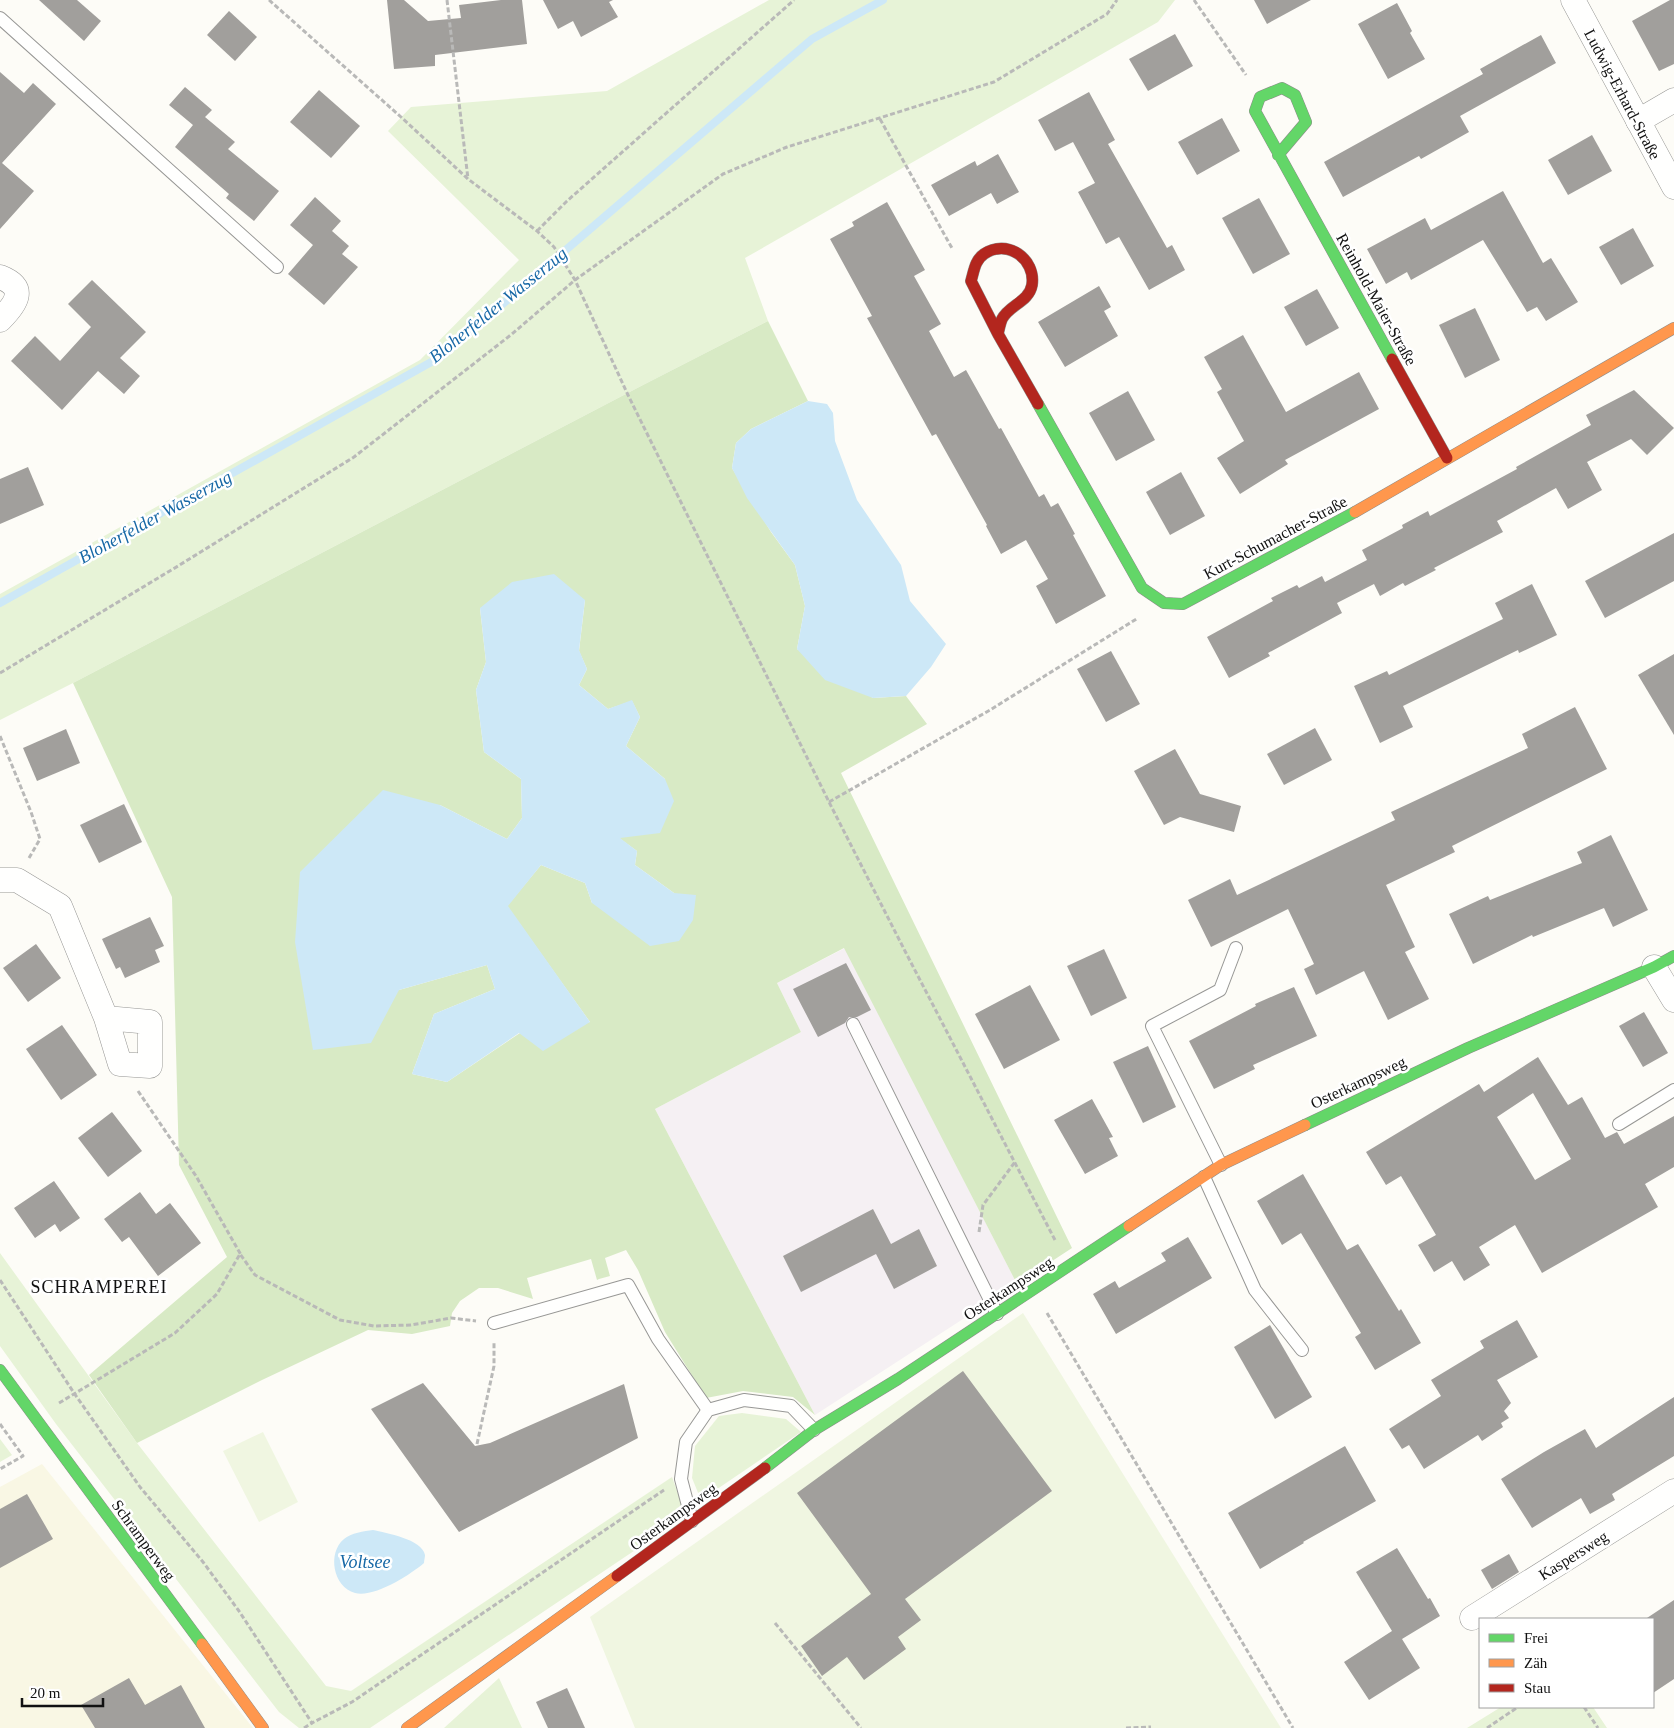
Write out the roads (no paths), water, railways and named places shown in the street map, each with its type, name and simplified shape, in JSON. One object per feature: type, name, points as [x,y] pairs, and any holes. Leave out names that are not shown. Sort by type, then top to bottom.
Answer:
[{"type":"street","name":"Ludwig-Erhard-Straße","points":[[1573,0],[1674,188]]},
{"type":"street","name":"Reinhold-Maier-Straße","points":[[1278,155],[1306,122],[1296,95],[1282,88],[1260,97],[1255,110],[1278,155],[1448,458]]},
{"type":"street","points":[[1638,121],[1674,100]]},
{"type":"street","points":[[1003,248],[1013,250],[1023,256],[1033,274],[1029,295],[1022,303],[1012,308],[1002,319],[998,334],[971,281],[976,262],[983,254],[1003,248]]},
{"type":"street","points":[[0,278],[8,280],[14,285],[17,292],[16,302],[0,320]]},
{"type":"street","name":"Kurt-Schumacher-Straße","points":[[998,334],[1142,588],[1164,603],[1183,604],[1324,530],[1674,328]]},
{"type":"street","points":[[9,880],[60,906],[106,1018],[120,1064],[150,1066],[150,1022],[106,1018]]},
{"type":"street","points":[[1664,961],[1674,1000]]},
{"type":"street","name":"Osterkampsweg","points":[[407,1728],[762,1471],[814,1430],[898,1379],[1221,1165],[1468,1048],[1664,961]]},
{"type":"street","name":"Schramperweg","points":[[0,1370],[263,1728]]},
{"type":"street","name":"Kaspersweg","points":[[1472,1618],[1674,1491]]},
{"type":"lane","points":[[0,18],[277,266]]},
{"type":"lane","points":[[1221,1165],[1152,1026],[1220,990],[1236,948]]},
{"type":"lane","points":[[853,1024],[997,1314]]},
{"type":"lane","points":[[1619,1124],[1674,1090]]},
{"type":"lane","points":[[1204,1177],[1255,1290],[1302,1350]]},
{"type":"lane","points":[[494,1323],[628,1285],[658,1339],[708,1410]]},
{"type":"lane","points":[[692,1521],[681,1479],[686,1442],[708,1410],[744,1400],[791,1406],[814,1430]]},
{"type":"water","points":[[808,401],[827,404],[833,413],[835,441],[857,500],[901,565],[910,601],[946,644],[931,667],[906,696],[873,698],[825,680],[797,649],[805,606],[795,565],[747,498],[732,468],[736,443],[751,429]]},
{"type":"water","points":[[554,574],[585,600],[579,650],[587,669],[579,685],[608,709],[632,700],[640,717],[626,746],[665,779],[674,801],[660,833],[620,838],[637,851],[635,865],[674,893],[696,895],[693,920],[679,941],[650,946],[592,903],[585,883],[541,865],[508,906],[590,1022],[543,1051],[519,1033],[447,1082],[412,1074],[434,1014],[495,989],[487,965],[399,990],[371,1043],[313,1050],[295,942],[300,872],[383,790],[440,805],[507,839],[522,818],[521,779],[484,752],[476,690],[486,662],[480,608],[512,582]]},
{"type":"water","name":"Voltsee","points":[[373,1530],[411,1541],[422,1549],[425,1555],[424,1563],[401,1579],[381,1589],[363,1594],[355,1593],[348,1590],[337,1577],[334,1561],[335,1552],[344,1539],[350,1535]]},
{"type":"waterway","name":"Bloherfelder Wasserzug","points":[[0,603],[442,356],[812,39],[883,0]]},
{"type":"district","name":"SCHRAMPEREI","points":[[99,1287]]}]
